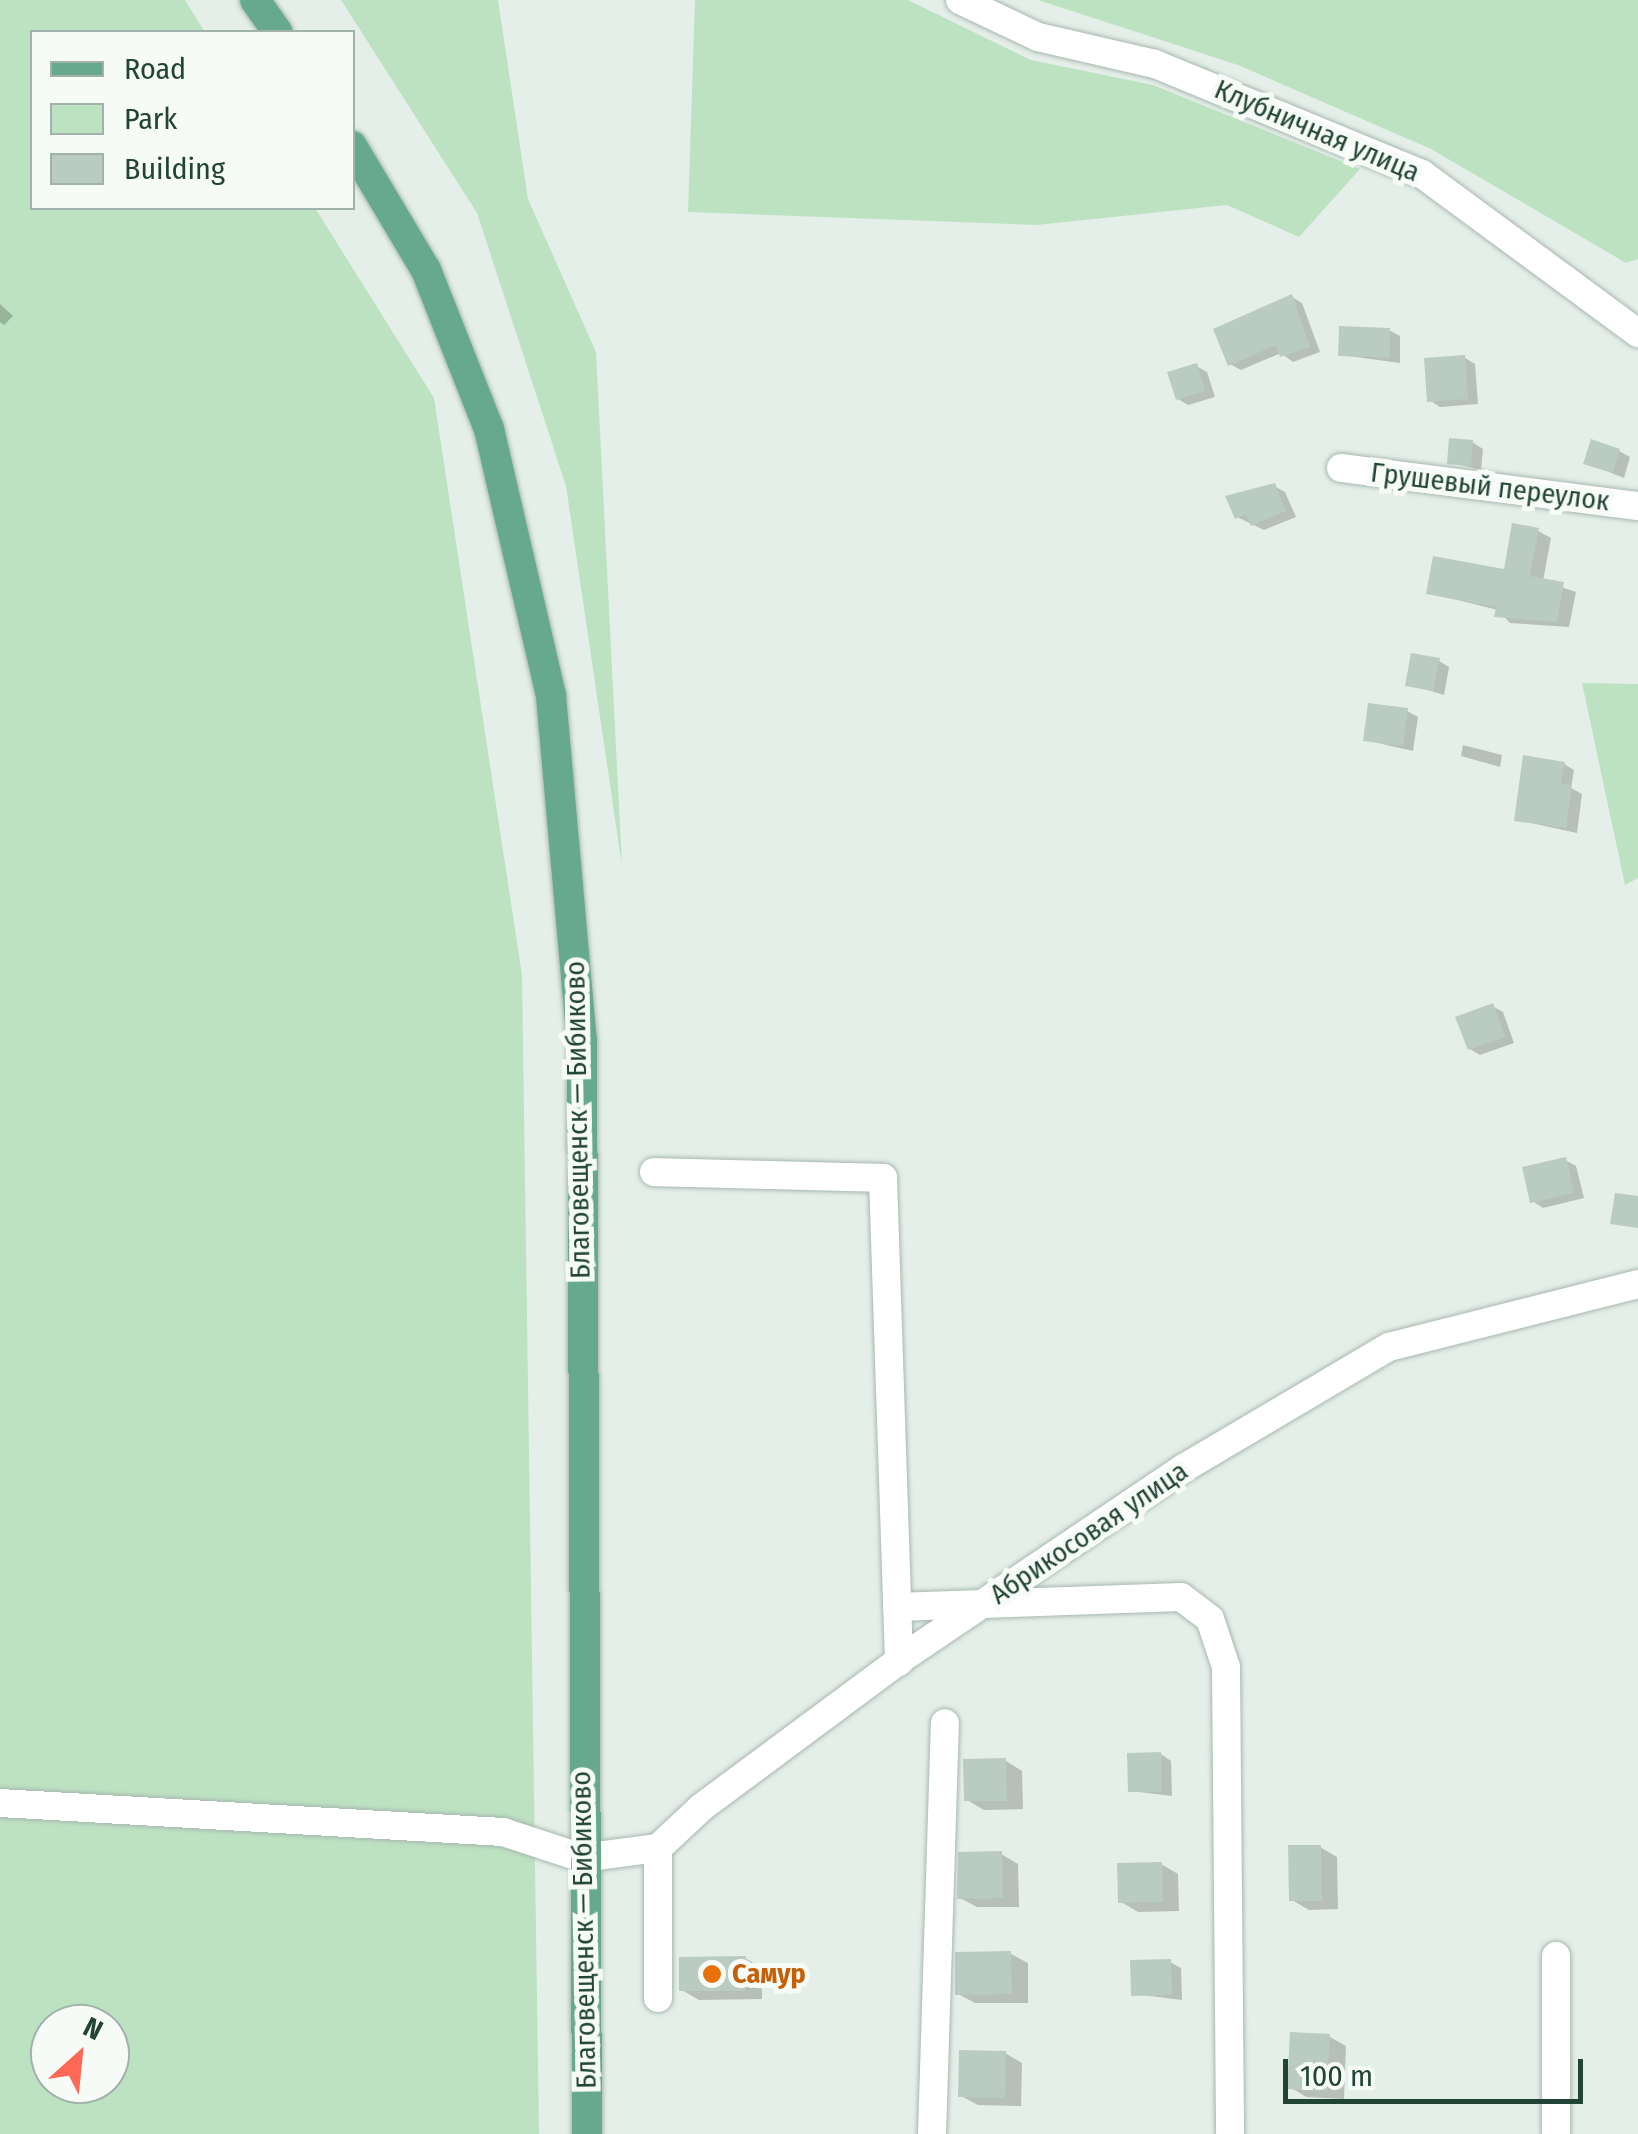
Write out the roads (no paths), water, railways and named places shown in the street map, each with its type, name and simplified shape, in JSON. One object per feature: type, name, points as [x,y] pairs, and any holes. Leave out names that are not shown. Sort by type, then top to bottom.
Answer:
[{"type":"main road","points":[[255,0],[276,30]]},
{"type":"main road","name":"Благовещенск — Бибиково","points":[[355,151],[426,270],[489,429],[551,696],[582,1040],[582,1858],[587,2134]]},
{"type":"street","name":"Клубничная улица","points":[[960,0],[1038,37],[1155,64],[1422,174],[1638,332]]},
{"type":"street","name":"Грушевый переулок","points":[[1342,468],[1638,506]]},
{"type":"street","points":[[654,1172],[883,1178],[899,1662]]},
{"type":"street","name":"Абрикосовая улица","points":[[658,1848],[702,1807],[988,1601],[1184,1468],[1389,1347],[1638,1284]]},
{"type":"street","points":[[897,1606],[1180,1598],[1210,1618],[1226,1667],[1230,2134]]},
{"type":"street","points":[[932,2134],[945,1723]]},
{"type":"street","points":[[0,1803],[503,1832],[582,1858],[658,1848],[658,1998]]},
{"type":"street","points":[[1556,1956],[1556,2134]]},
{"type":"place","name":"Самур","points":[[712,1974]]}]
